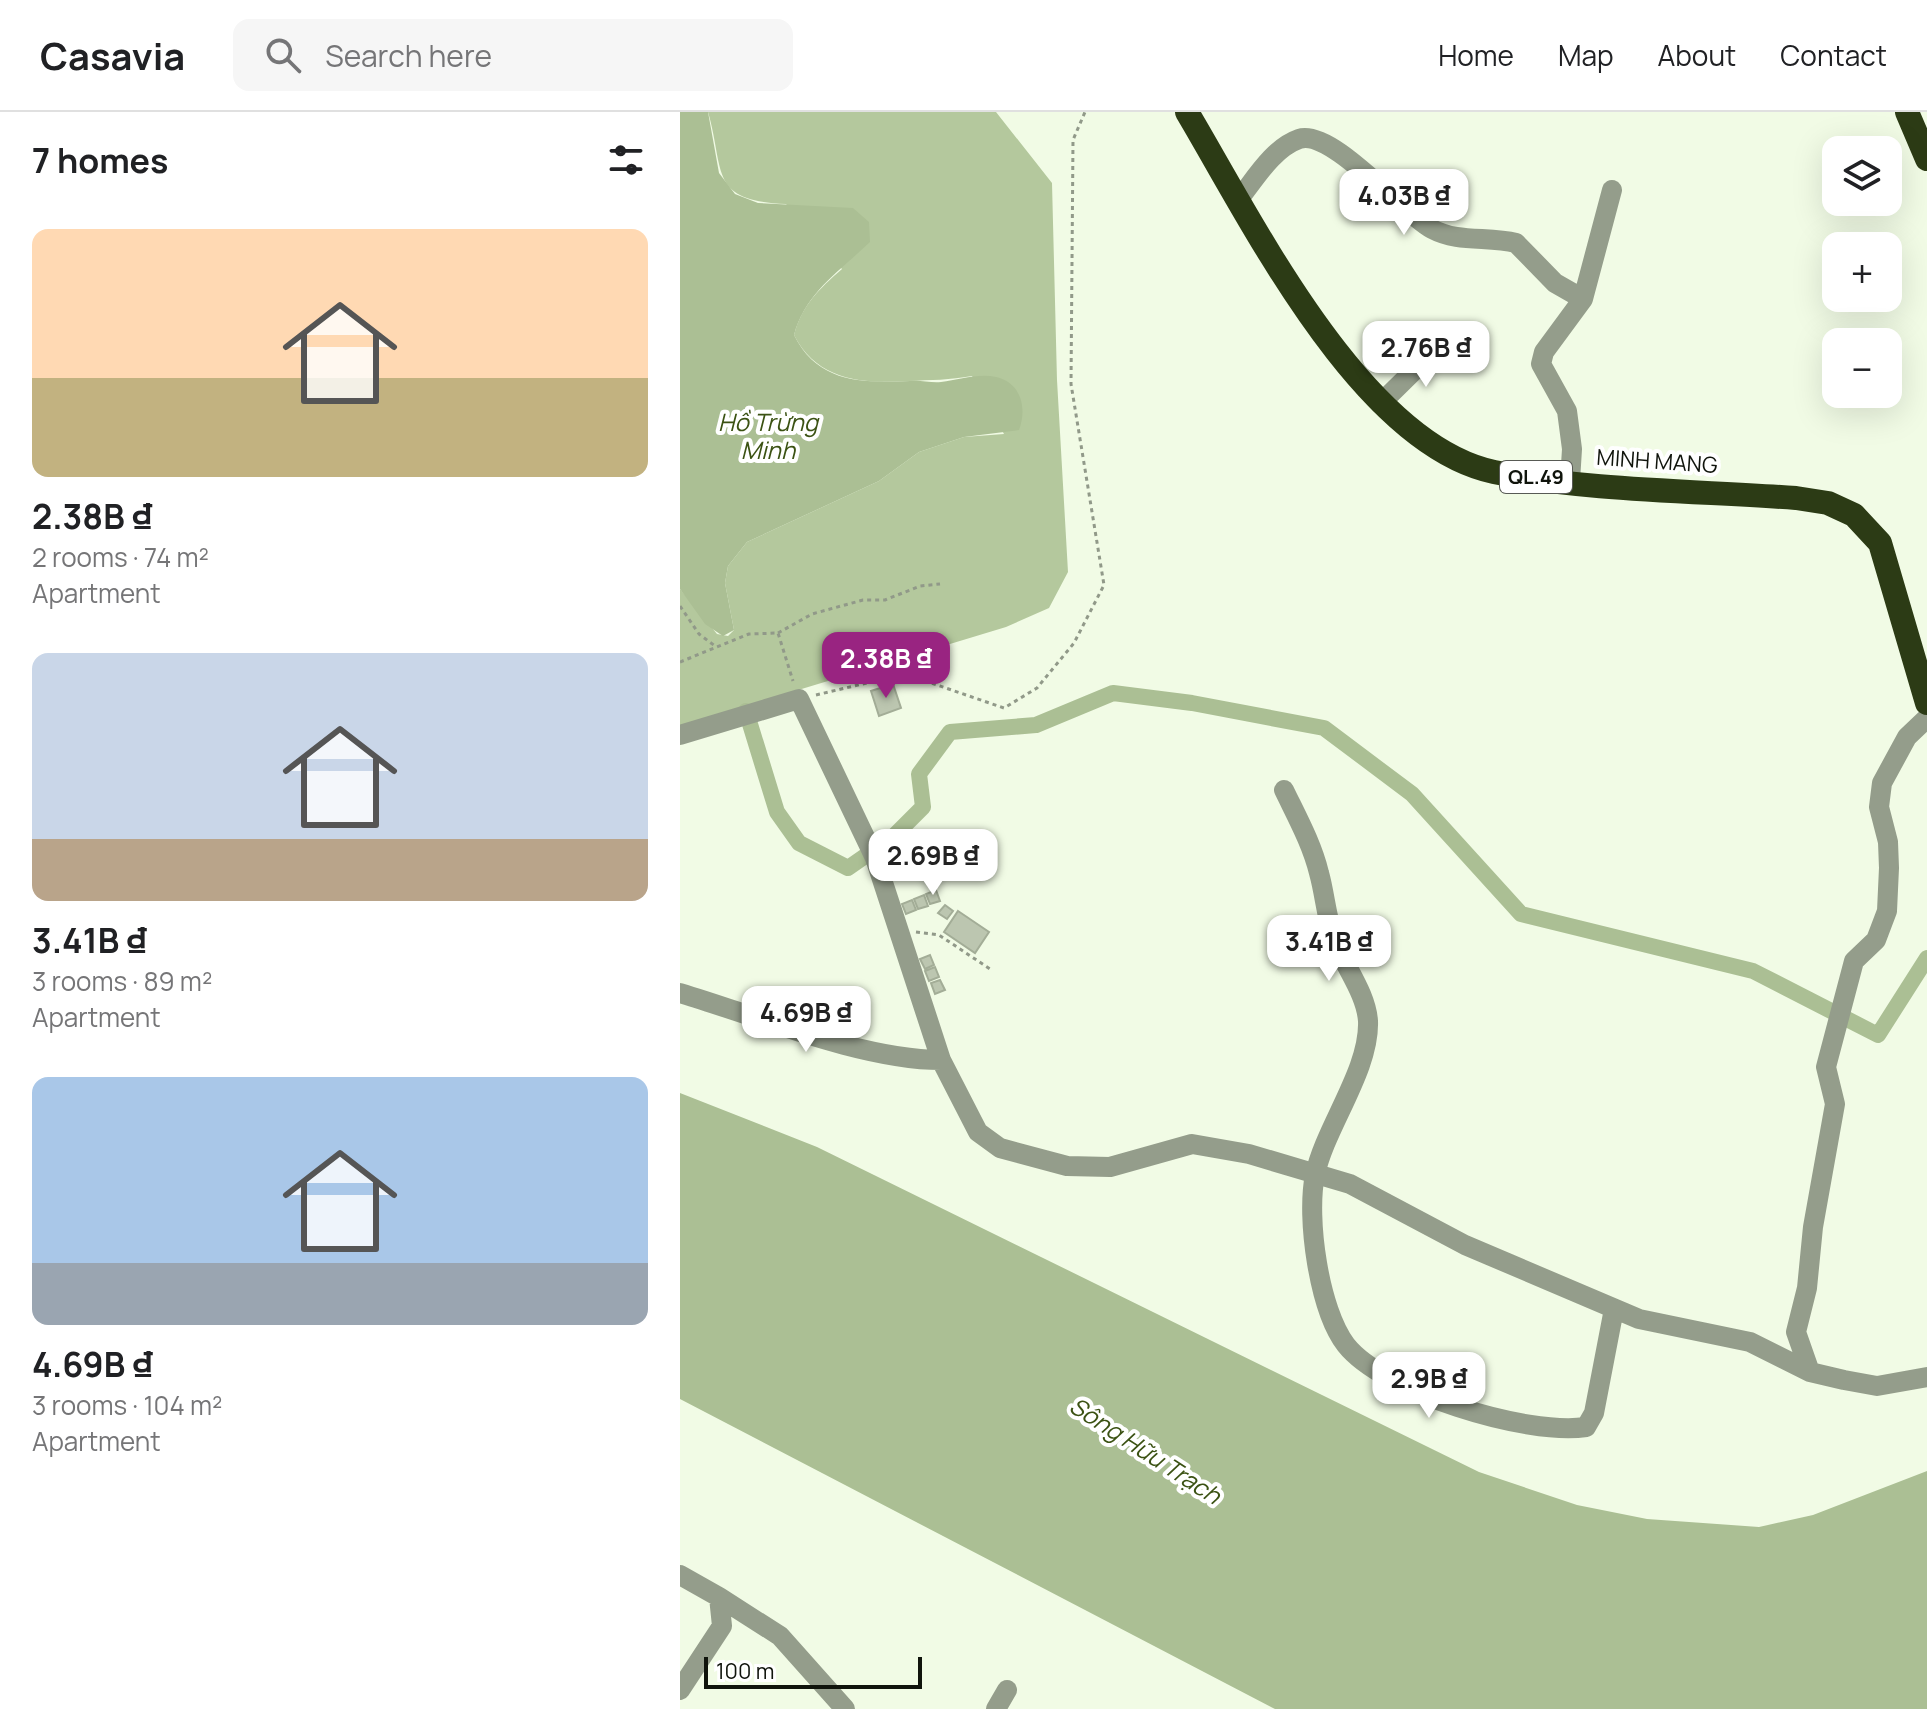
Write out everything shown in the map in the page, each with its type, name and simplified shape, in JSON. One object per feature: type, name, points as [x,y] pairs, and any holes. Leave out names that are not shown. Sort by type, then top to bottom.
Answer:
[{"type":"highway","name":"MINH MANG","points":[[1187,112],[1308,309],[1380,404],[1438,449],[1492,471],[1570,481],[1796,498],[1828,503],[1854,515],[1880,543],[1922,670],[1927,703]]},
{"type":"highway","points":[[1907,112],[1927,159]]},
{"type":"highway","points":[[1919,112],[1927,132]]},
{"type":"street","points":[[1239,199],[1281,151],[1300,139],[1311,138],[1333,148],[1431,229],[1461,238],[1516,243],[1555,283],[1583,299]]},
{"type":"street","points":[[1570,481],[1572,449],[1567,411],[1541,364],[1544,352],[1583,299],[1612,190]]},
{"type":"street","points":[[1380,404],[1441,344]]},
{"type":"street","points":[[680,735],[799,699],[871,851],[900,930],[941,1060],[978,1132],[1000,1148],[1067,1166],[1110,1167],[1192,1144],[1249,1154],[1350,1184],[1465,1245],[1614,1309],[1665,1327],[1750,1342],[1810,1372],[1877,1386],[1927,1377]]},
{"type":"street","points":[[1810,1372],[1796,1332],[1835,1104],[1826,1067],[1854,961],[1883,929],[1887,911],[1889,868],[1878,796],[1907,737],[1927,718]]},
{"type":"street","points":[[1284,790],[1319,872],[1333,935],[1362,999],[1368,1023],[1363,1049],[1315,1173],[1313,1226],[1320,1272],[1335,1324],[1358,1357],[1406,1386],[1467,1410],[1536,1425],[1586,1427],[1594,1413],[1614,1309]]},
{"type":"street","points":[[680,993],[839,1041],[915,1060],[941,1060]]},
{"type":"street","points":[[680,1575],[780,1636],[845,1709]]},
{"type":"street","points":[[680,1690],[722,1626],[719,1597]]},
{"type":"street","points":[[996,1709],[1007,1690]]},
{"type":"path","points":[[778,633],[799,699],[905,674],[1004,708],[1037,688],[1074,643],[1104,585],[1071,384],[1073,140],[1085,112]]},
{"type":"path","points":[[680,662],[749,634],[778,633],[812,614],[863,600],[885,600],[920,586],[940,584]]},
{"type":"path","points":[[680,606],[699,634],[715,646]]},
{"type":"path","points":[[900,930],[939,935],[990,969]]},
{"type":"shaded area","points":[[708,112],[996,112],[1052,183],[1057,380],[1068,572],[1049,608],[1006,627],[680,726],[680,589],[717,634],[728,636],[734,630],[725,583],[728,566],[747,542],[879,481],[919,452],[964,437],[1004,434],[972,376],[875,382],[843,376],[815,362],[794,335],[807,306],[842,269],[786,204],[743,197],[732,189],[724,179]]},
{"type":"water","name":"Hồ Trừng Minh","points":[[680,112],[708,112],[719,173],[735,194],[758,203],[853,208],[869,222],[870,242],[825,284],[799,320],[794,335],[816,363],[844,377],[876,382],[937,382],[975,376],[996,377],[1012,385],[1022,406],[1019,430],[964,437],[919,452],[879,481],[747,542],[728,566],[725,583],[734,630],[723,636],[705,624],[680,589]]},
{"type":"water","name":"Sông Hữu Trạch","points":[[680,1093],[817,1147],[1479,1472],[1577,1505],[1647,1519],[1759,1527],[1813,1515],[1927,1471],[1927,1709],[1275,1709],[680,1399]]},
{"type":"building","points":[[893,684],[901,708],[879,716],[871,691]]},
{"type":"building","points":[[936,890],[940,901],[930,904],[926,894]]},
{"type":"building","points":[[924,895],[928,906],[918,909],[914,899]]},
{"type":"building","points":[[912,900],[916,910],[906,914],[902,904]]},
{"type":"building","points":[[945,905],[953,911],[947,919],[938,913]]},
{"type":"building","points":[[958,911],[989,932],[975,953],[944,932]]},
{"type":"building","points":[[930,955],[934,965],[925,969],[920,959]]},
{"type":"building","points":[[935,967],[939,977],[929,981],[925,971]]},
{"type":"building","points":[[940,980],[945,990],[935,994],[931,983]]},
{"type":"waterway","points":[[746,711],[777,812],[799,843],[848,868],[894,836],[923,807],[919,774],[950,732],[1036,725],[1113,693],[1192,703],[1324,728],[1412,794],[1521,914],[1753,971],[1878,1035],[1927,958]]}]
